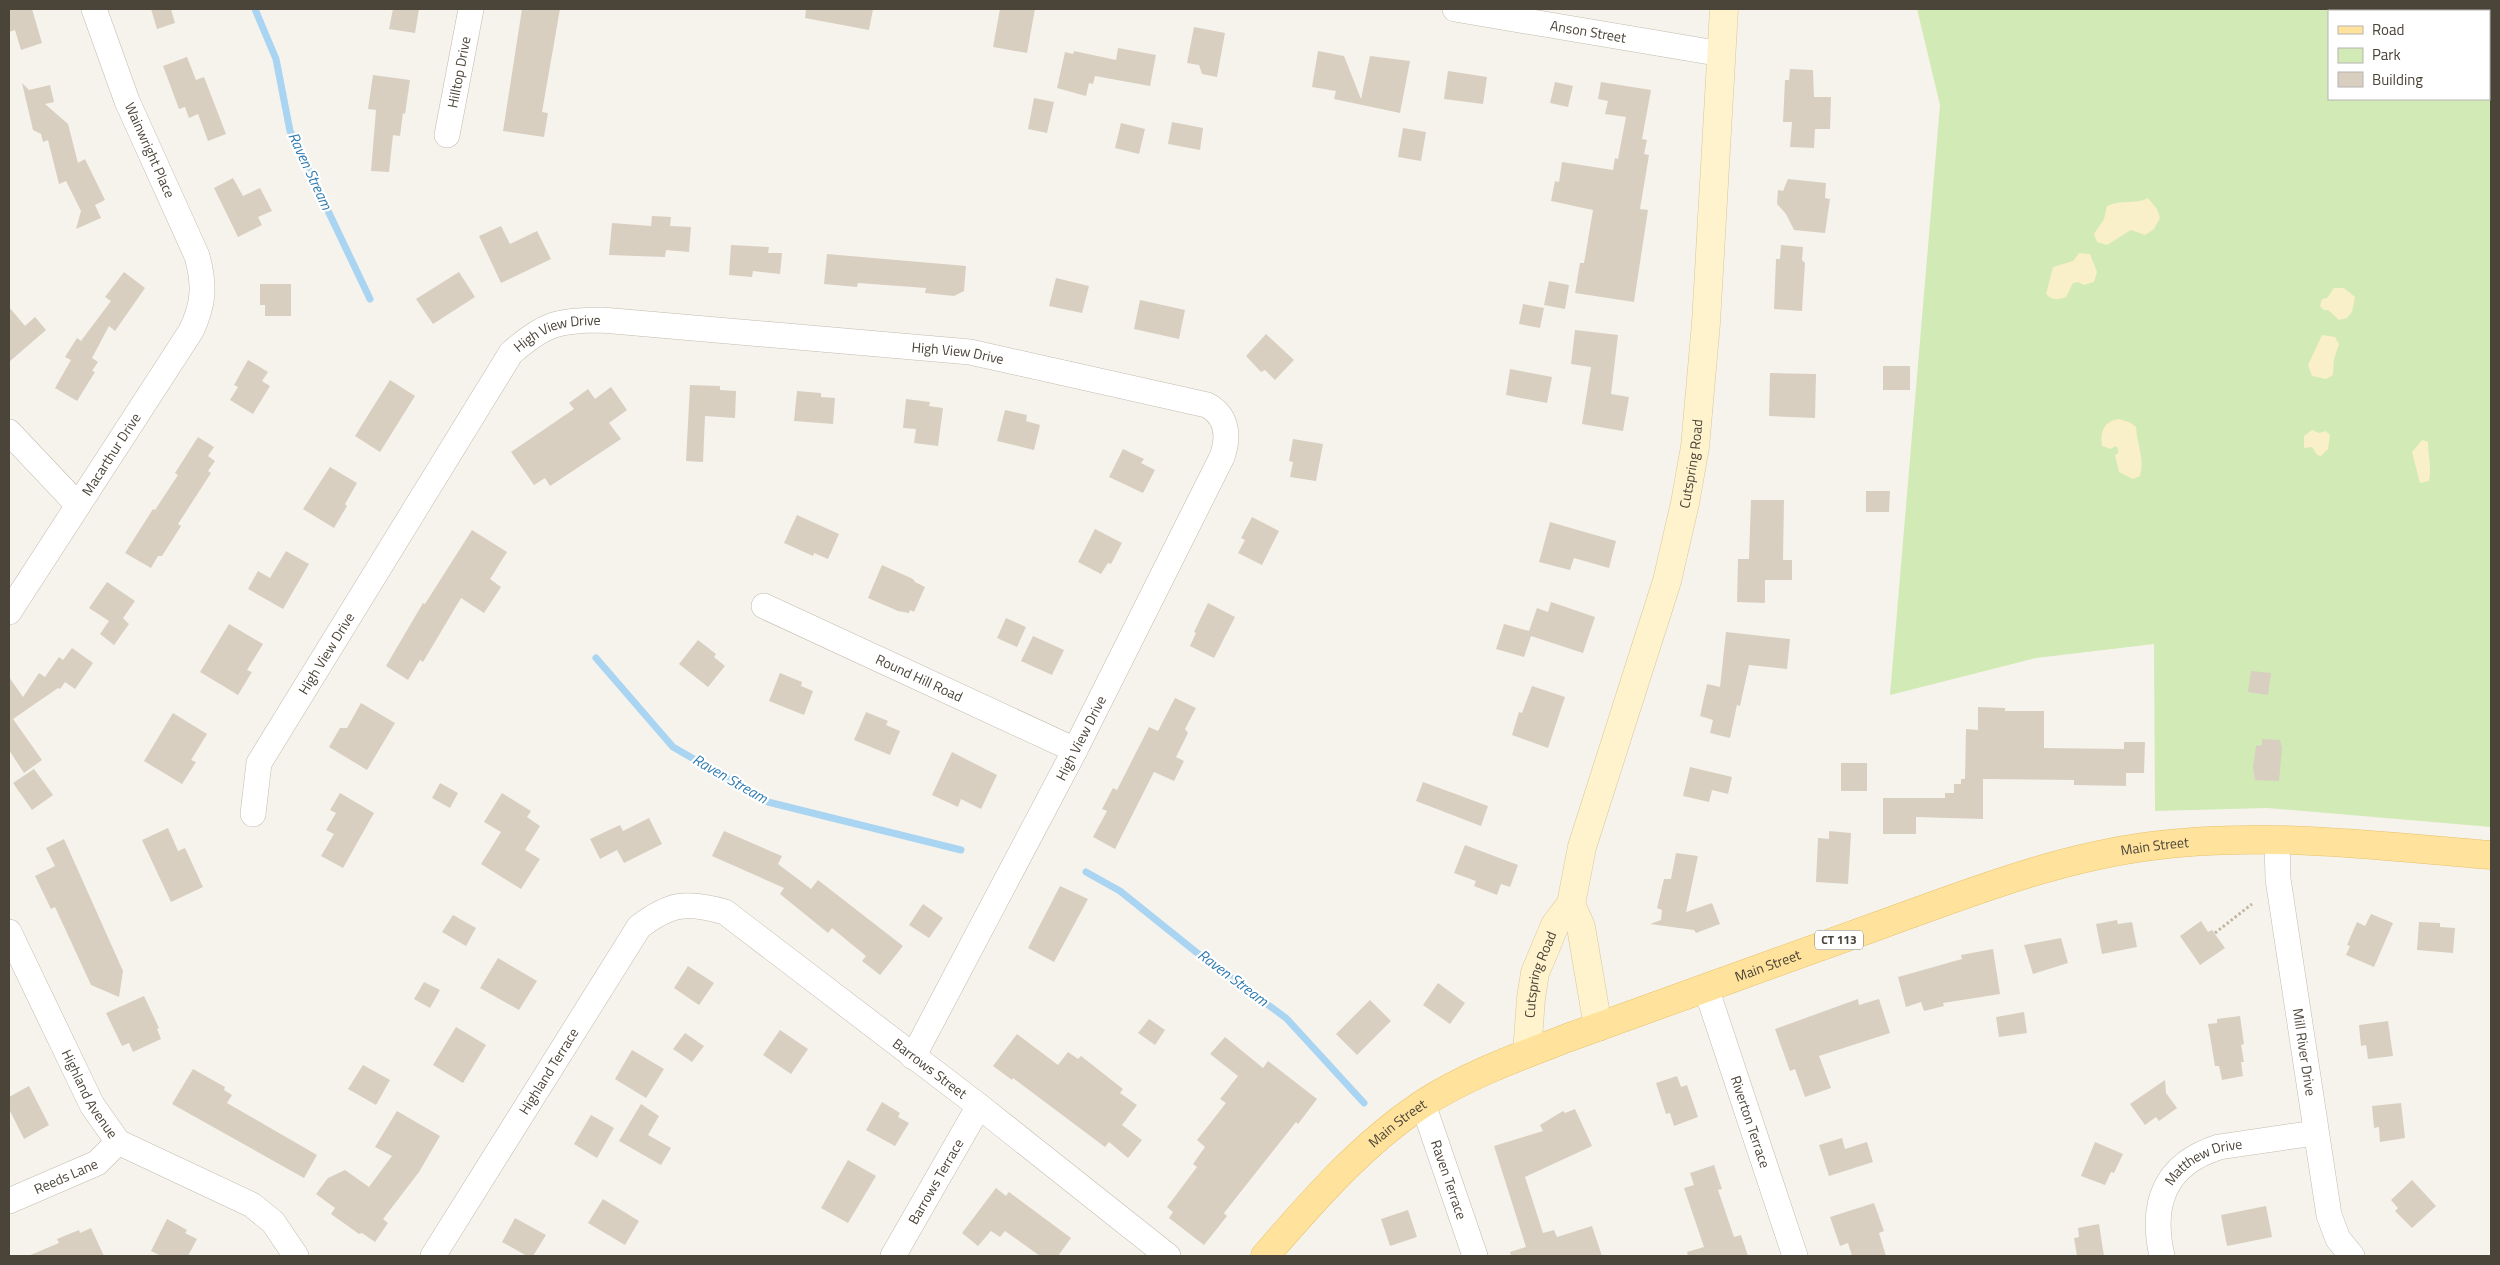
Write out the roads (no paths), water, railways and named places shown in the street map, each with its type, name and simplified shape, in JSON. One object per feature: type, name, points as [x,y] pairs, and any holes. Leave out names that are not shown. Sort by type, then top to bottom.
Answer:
[{"type":"main road","name":"Main Street","points":[[1264,1256],[1329,1184],[1360,1153],[1397,1122],[1423,1104],[1527,1053],[2018,875],[2100,854],[2150,846],[2211,840],[2277,840],[2491,855]]},
{"type":"street","name":"Wainwright Place","points":[[94,9],[127,101],[197,256],[202,274],[202,292]]},
{"type":"street","name":"Hilltop Drive","points":[[447,135],[472,9]]},
{"type":"street","name":"Anson Street","points":[[1454,9],[1722,54]]},
{"type":"street","name":"Cutspring Road","points":[[1527,1053],[1535,973],[1555,925],[1571,904],[1582,847],[1667,581],[1691,466],[1706,323],[1724,9]]},
{"type":"street","name":"Macarthur Drive","points":[[9,612],[191,330],[200,312],[202,292]]},
{"type":"street","name":"High View Drive","points":[[253,814],[259,763],[511,353],[532,334],[552,324],[575,320],[602,320],[970,352],[1197,402],[1214,409],[1221,415],[1226,434],[1222,458],[1075,750],[913,1057]]},
{"type":"street","points":[[9,432],[77,504]]},
{"type":"street","name":"Round Hill Road","points":[[764,606],[1075,750]]},
{"type":"street","name":"Mill River Drive","points":[[2277,840],[2278,879],[2315,1133],[2329,1215],[2338,1239],[2352,1256]]},
{"type":"street","points":[[1571,904],[1583,936],[1598,1027]]},
{"type":"street","name":"Barrows Street","points":[[680,905],[704,906],[725,912],[979,1106],[1168,1256]]},
{"type":"street","name":"Highland Terrace","points":[[433,1256],[639,927],[658,912],[680,905]]},
{"type":"street","name":"Highland Avenue","points":[[9,932],[92,1105],[118,1142],[252,1205],[273,1222],[296,1256]]},
{"type":"street","name":"Riverton Terrace","points":[[1706,988],[1795,1256]]},
{"type":"street","name":"Raven Terrace","points":[[1423,1104],[1475,1256]]},
{"type":"street","name":"Barrows Terrace","points":[[893,1256],[979,1106]]},
{"type":"street","name":"Matthew Drive","points":[[2162,1256],[2157,1228],[2158,1214],[2165,1188],[2182,1165],[2207,1151],[2219,1147],[2315,1133]]},
{"type":"street","name":"Reeds Lane","points":[[9,1202],[97,1163],[118,1142]]},
{"type":"waterway","name":"Raven Stream","points":[[255,9],[276,59],[290,131],[370,299]]},
{"type":"waterway","name":"Raven Stream","points":[[596,658],[673,747],[768,802],[961,850]]},
{"type":"waterway","name":"Raven Stream","points":[[1086,872],[1120,891],[1196,952],[1286,1018],[1364,1103]]}]
